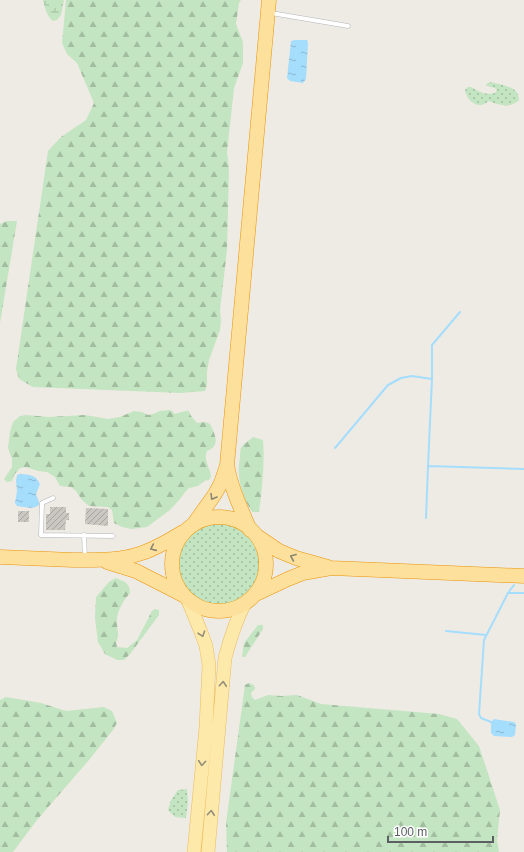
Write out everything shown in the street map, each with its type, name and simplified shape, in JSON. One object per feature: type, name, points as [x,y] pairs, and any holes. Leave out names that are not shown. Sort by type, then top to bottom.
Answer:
[{"type":"highway","points":[[269,6],[227,465],[221,483],[215,494],[190,528],[180,538],[175,547],[172,563],[174,578],[177,585],[185,596],[192,602],[207,609],[219,611],[230,610],[237,607],[249,599],[303,573],[331,568],[524,576]]},
{"type":"highway","points":[[227,465],[232,487],[253,532],[261,544],[264,554],[265,573],[261,584],[249,599]]},
{"type":"highway","points":[[0,557],[86,560],[122,558],[142,553],[156,547],[204,520],[223,518],[232,519],[279,551],[296,558],[331,568]]},
{"type":"highway","points":[[104,560],[136,571],[185,596]]},
{"type":"main road","points":[[185,596],[206,646],[209,665],[206,728],[194,852]]},
{"type":"main road","points":[[208,852],[225,658],[239,614],[249,599]]},
{"type":"lane","points":[[269,6],[348,26]]},
{"type":"lane","points":[[53,498],[42,503],[41,534],[113,536]]},
{"type":"lane","points":[[84,535],[86,560]]},
{"type":"green space","points":[[43,0],[64,0],[61,15],[57,20],[53,21],[49,17]]},
{"type":"green space","points":[[66,0],[241,0],[239,3],[236,24],[243,42],[243,63],[234,88],[227,152],[229,168],[227,250],[220,310],[221,320],[220,330],[209,360],[207,385],[205,391],[181,393],[33,387],[19,379],[16,369],[48,151],[61,137],[86,120],[94,103],[77,63],[67,54],[62,43]]},
{"type":"green space","points":[[491,82],[513,89],[518,95],[519,100],[512,105],[501,105],[489,101],[477,105],[468,98],[465,90],[468,87],[480,92],[491,94],[495,93],[497,90],[495,88],[487,86],[486,84]]},
{"type":"green space","points":[[7,221],[17,221],[0,323],[0,224]]},
{"type":"green space","points":[[169,410],[175,414],[189,411],[197,423],[205,422],[210,424],[216,439],[214,446],[207,451],[206,454],[206,460],[211,476],[209,480],[204,481],[198,486],[189,488],[170,510],[147,527],[132,529],[122,527],[114,523],[112,510],[108,507],[89,506],[82,500],[76,491],[71,487],[60,486],[55,477],[47,472],[26,467],[20,468],[14,475],[12,481],[7,482],[4,479],[12,467],[12,459],[8,448],[10,432],[13,422],[20,416],[26,415],[49,417],[85,415],[108,419],[120,417],[134,411],[142,412],[148,415]]},
{"type":"green space","points":[[253,437],[263,440],[264,449],[259,512],[252,512],[248,506],[239,479],[241,448]]},
{"type":"green space","points":[[218,523],[234,526],[248,535],[257,549],[260,565],[257,581],[248,595],[234,604],[218,607],[202,604],[188,595],[179,581],[176,565],[179,549],[188,535],[202,526]]},
{"type":"green space","points":[[116,578],[128,585],[130,590],[130,593],[119,611],[117,619],[117,647],[127,648],[137,640],[152,611],[155,609],[159,610],[159,615],[124,660],[117,660],[105,654],[98,642],[95,618],[96,597],[109,582]]},
{"type":"green space","points":[[258,625],[263,625],[263,629],[245,657],[242,657],[244,643]]},
{"type":"green space","points":[[249,683],[254,685],[255,689],[251,693],[255,700],[268,695],[297,695],[321,704],[439,714],[457,719],[479,746],[500,810],[497,840],[499,852],[227,852],[226,823],[245,685]]},
{"type":"green space","points":[[6,697],[41,703],[66,711],[104,707],[112,711],[117,723],[89,760],[37,820],[13,852],[0,852],[0,700]]},
{"type":"green space","points":[[187,789],[188,802],[186,818],[175,817],[168,810],[171,800],[178,790]]},
{"type":"water","points":[[307,40],[308,43],[306,79],[303,83],[290,81],[287,78],[291,41]]},
{"type":"water","points":[[20,474],[34,477],[40,484],[36,494],[39,502],[37,507],[31,508],[17,506],[15,503],[17,475]]},
{"type":"water","points":[[494,719],[514,722],[516,724],[515,735],[512,737],[494,736],[491,733],[491,722]]},
{"type":"building","points":[[50,507],[66,507],[66,513],[69,513],[69,520],[66,520],[65,530],[46,530],[46,514],[50,514]]},
{"type":"building","points":[[86,508],[108,509],[108,526],[85,524]]},
{"type":"building","points":[[18,511],[29,511],[29,522],[18,522]]},
{"type":"waterway","points":[[460,312],[432,345],[428,466],[524,469]]},
{"type":"waterway","points":[[335,448],[388,385],[401,378],[412,376],[432,379]]},
{"type":"waterway","points":[[426,518],[428,466]]},
{"type":"waterway","points":[[491,722],[481,718],[479,714],[484,640],[508,593],[514,585]]},
{"type":"waterway","points":[[508,593],[524,593]]},
{"type":"waterway","points":[[446,631],[486,635]]}]
